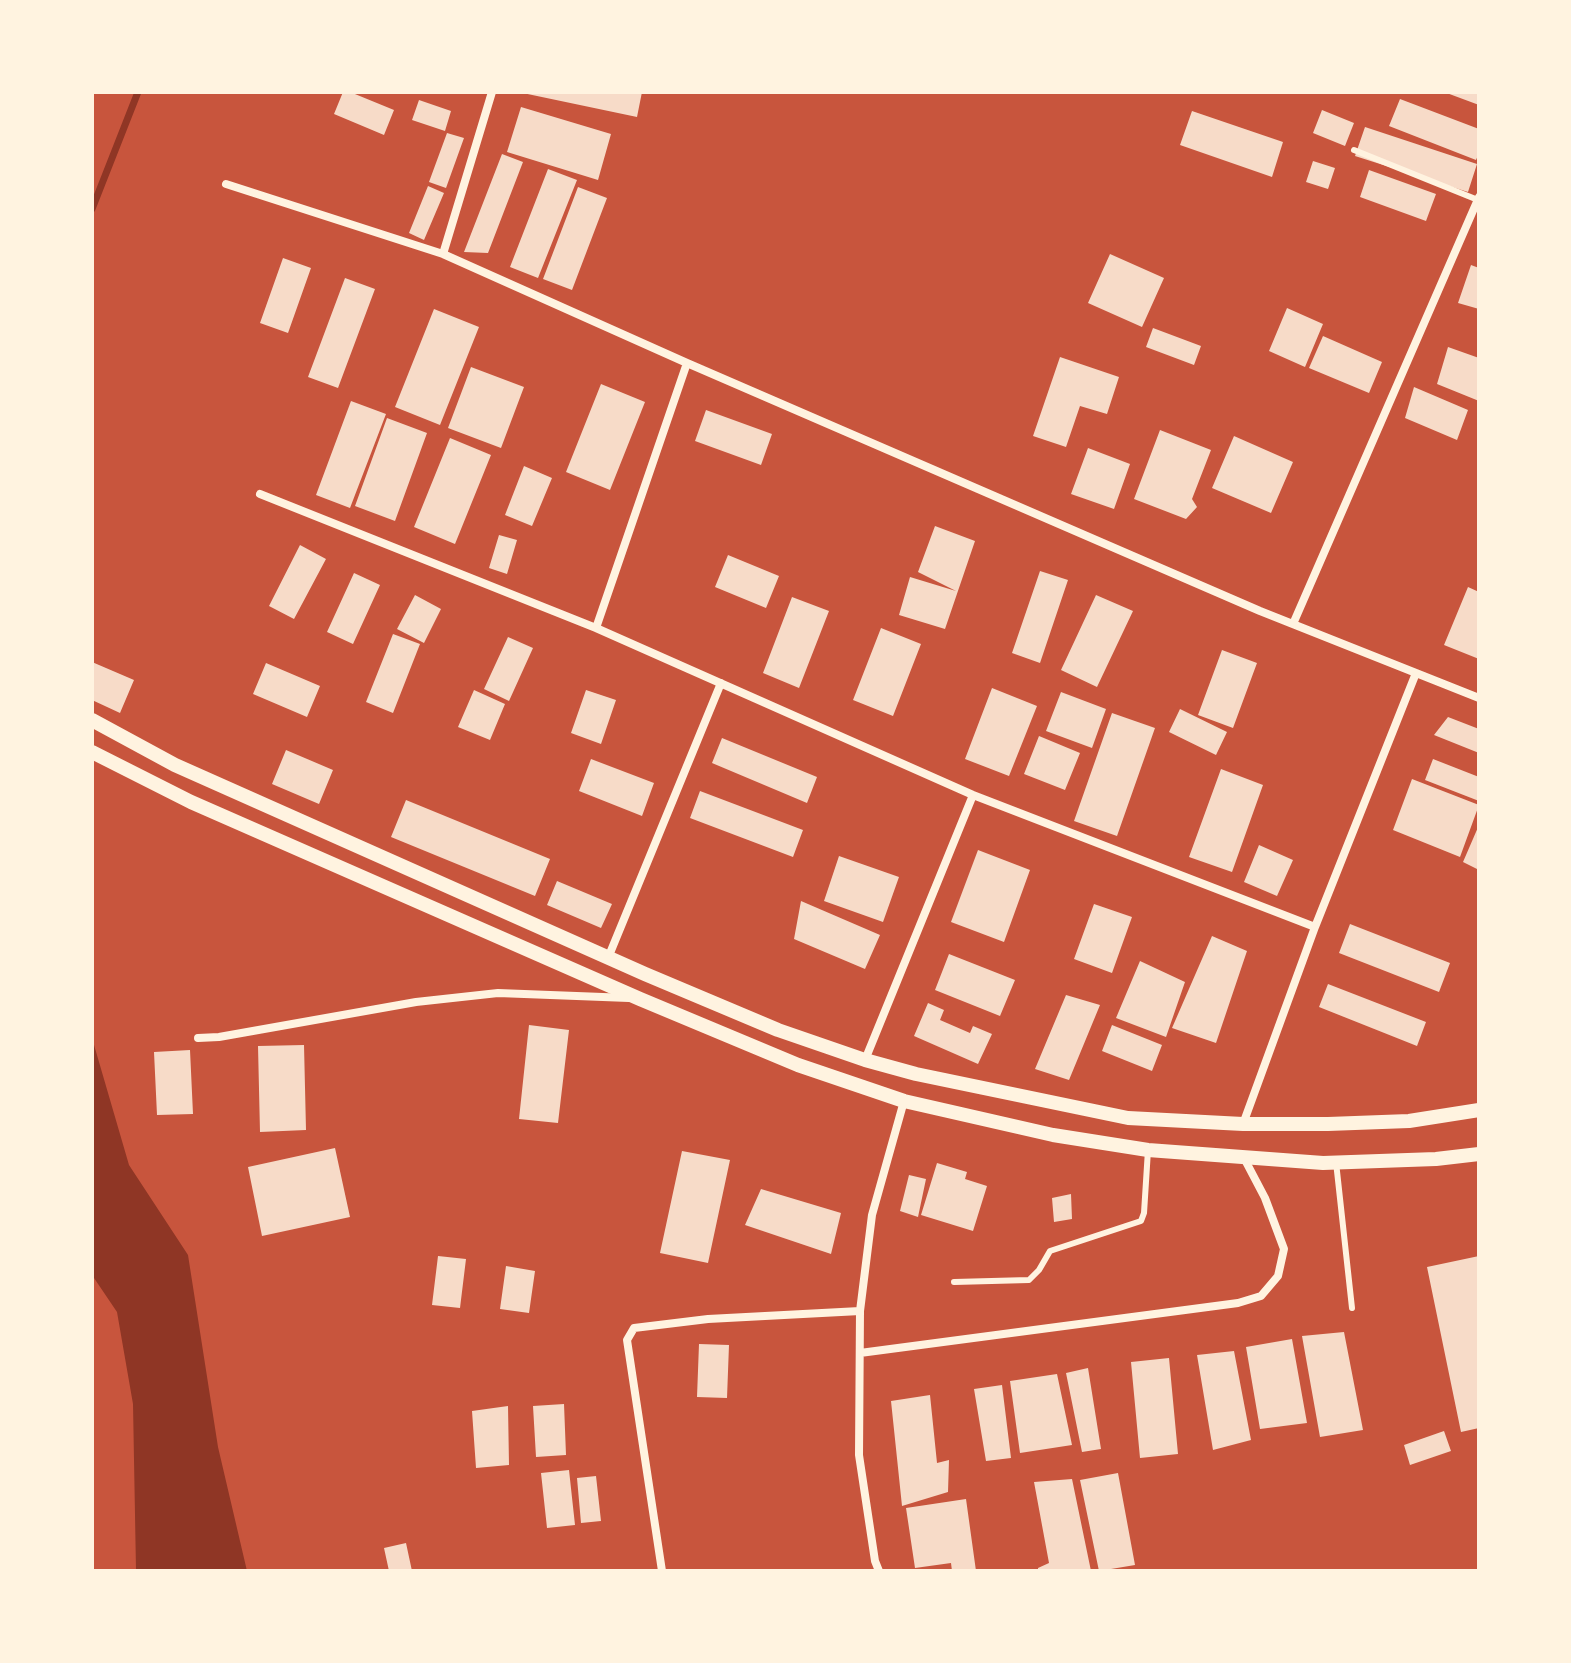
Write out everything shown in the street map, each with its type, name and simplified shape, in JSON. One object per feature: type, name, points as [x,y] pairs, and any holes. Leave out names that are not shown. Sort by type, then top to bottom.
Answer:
[{"type":"street","points":[[443,254],[492,92]]},
{"type":"street","points":[[226,184],[443,254],[687,363],[1293,624],[1479,698]]},
{"type":"street","points":[[1293,624],[1478,198]]},
{"type":"street","points":[[596,628],[687,363]]},
{"type":"street","points":[[260,494],[596,628],[973,795],[1315,927]]},
{"type":"street","points":[[1243,1124],[1315,927],[1416,673]]},
{"type":"street","points":[[608,958],[721,683]]},
{"type":"street","points":[[92,720],[175,765],[608,958],[778,1030],[865,1060],[916,1074],[1128,1118],[1243,1124],[1409,1121],[1479,1110]]},
{"type":"street","points":[[92,752],[191,802],[640,999],[798,1065],[904,1101],[1053,1135],[1148,1150],[1336,1162],[1436,1159],[1479,1154]]},
{"type":"street","points":[[865,1060],[973,795]]},
{"type":"street","points":[[198,1038],[219,1037],[416,1002],[498,993],[640,999]]},
{"type":"street","points":[[879,1571],[859,1455],[860,1311],[872,1215],[904,1101]]},
{"type":"street","points":[[860,1353],[1238,1303],[1261,1296],[1278,1276],[1284,1249],[1265,1198],[1244,1158]]},
{"type":"street","points":[[662,1571],[627,1340],[634,1328],[708,1319],[860,1311]]},
{"type":"lane","points":[[1354,150],[1478,198]]},
{"type":"lane","points":[[954,1282],[1029,1280],[1050,1251],[1141,1221],[1148,1150]]},
{"type":"lane","points":[[1336,1162],[1352,1308]]},
{"type":"shaded area","points":[[92,1038],[129,1165],[188,1255],[218,1447],[247,1571],[136,1570],[133,1404],[117,1312],[92,1275]]},
{"type":"building","points":[[343,92],[394,110],[384,135],[334,114]]},
{"type":"building","points":[[518,92],[642,92],[637,117]]},
{"type":"building","points":[[1444,92],[1479,92],[1479,105]]},
{"type":"building","points":[[1400,99],[1479,129],[1476,160],[1389,126]]},
{"type":"building","points":[[419,100],[451,111],[445,131],[412,120]]},
{"type":"building","points":[[521,107],[611,134],[598,180],[507,152]]},
{"type":"building","points":[[1322,110],[1354,123],[1345,146],[1313,133]]},
{"type":"building","points":[[1192,111],[1283,142],[1272,177],[1180,145]]},
{"type":"building","points":[[1365,127],[1477,164],[1468,192],[1355,156]]},
{"type":"building","points":[[447,133],[464,138],[446,188],[429,182]]},
{"type":"building","points":[[502,154],[523,162],[488,253],[464,252]]},
{"type":"building","points":[[1313,161],[1335,168],[1328,189],[1306,182]]},
{"type":"building","points":[[548,169],[577,180],[538,278],[510,267]]},
{"type":"building","points":[[1369,170],[1436,194],[1426,221],[1360,197]]},
{"type":"building","points":[[428,186],[444,193],[424,240],[409,233]]},
{"type":"building","points":[[578,187],[607,198],[572,290],[543,279]]},
{"type":"building","points":[[1110,254],[1164,278],[1142,327],[1088,303]]},
{"type":"building","points":[[283,258],[311,268],[288,333],[260,323]]},
{"type":"building","points":[[1471,265],[1479,268],[1479,309],[1458,303]]},
{"type":"building","points":[[345,278],[375,289],[338,388],[308,377]]},
{"type":"building","points":[[1287,308],[1323,324],[1305,367],[1269,351]]},
{"type":"building","points":[[434,309],[479,327],[440,425],[395,407]]},
{"type":"building","points":[[1153,328],[1201,346],[1194,365],[1146,347]]},
{"type":"building","points":[[1323,336],[1382,362],[1369,393],[1309,368]]},
{"type":"building","points":[[1448,347],[1479,358],[1479,401],[1437,384]]},
{"type":"building","points":[[1060,357],[1119,377],[1107,414],[1080,406],[1066,447],[1033,436]]},
{"type":"building","points":[[471,367],[524,387],[501,448],[448,428]]},
{"type":"building","points":[[601,384],[645,402],[610,490],[566,472]]},
{"type":"building","points":[[1414,387],[1468,410],[1457,440],[1405,418]]},
{"type":"building","points":[[351,401],[386,414],[350,508],[316,495]]},
{"type":"building","points":[[706,410],[772,434],[761,465],[695,441]]},
{"type":"building","points":[[387,418],[427,433],[395,521],[355,506]]},
{"type":"building","points":[[1160,430],[1211,450],[1192,499],[1197,507],[1186,519],[1134,499]]},
{"type":"building","points":[[1234,436],[1293,462],[1271,513],[1212,488]]},
{"type":"building","points":[[450,438],[491,455],[455,544],[414,527]]},
{"type":"building","points":[[1088,448],[1130,464],[1114,509],[1071,494]]},
{"type":"building","points":[[524,466],[552,478],[532,526],[505,515]]},
{"type":"building","points":[[935,526],[975,541],[945,629],[899,615],[910,577],[956,591],[918,572]]},
{"type":"building","points":[[499,535],[517,540],[507,574],[489,568]]},
{"type":"building","points":[[300,545],[326,559],[294,619],[269,606]]},
{"type":"building","points":[[728,555],[779,576],[766,608],[715,587]]},
{"type":"building","points":[[1040,571],[1068,580],[1040,663],[1012,653]]},
{"type":"building","points":[[354,573],[380,585],[353,644],[327,632]]},
{"type":"building","points":[[1468,587],[1479,592],[1479,659],[1444,645]]},
{"type":"building","points":[[415,595],[441,609],[424,643],[397,629]]},
{"type":"building","points":[[1096,595],[1133,611],[1097,687],[1061,670]]},
{"type":"building","points":[[792,597],[829,611],[799,688],[763,673]]},
{"type":"building","points":[[881,628],[921,644],[893,716],[853,700]]},
{"type":"building","points":[[393,634],[420,644],[393,713],[366,702]]},
{"type":"building","points":[[508,637],[533,648],[509,701],[484,689]]},
{"type":"building","points":[[1222,650],[1257,663],[1233,728],[1198,715]]},
{"type":"building","points":[[92,662],[134,680],[120,713],[92,700]]},
{"type":"building","points":[[266,663],[320,686],[307,717],[253,694]]},
{"type":"building","points":[[992,688],[1037,706],[1009,776],[965,759]]},
{"type":"building","points":[[474,690],[505,704],[490,740],[458,727]]},
{"type":"building","points":[[586,690],[616,700],[601,744],[571,733]]},
{"type":"building","points":[[1061,692],[1106,709],[1092,748],[1046,731]]},
{"type":"building","points":[[1180,709],[1227,732],[1216,755],[1169,732]]},
{"type":"building","points":[[1112,713],[1155,728],[1117,836],[1074,821]]},
{"type":"building","points":[[1448,717],[1479,729],[1479,753],[1434,735]]},
{"type":"building","points":[[1039,736],[1080,753],[1065,790],[1024,774]]},
{"type":"building","points":[[722,738],[817,777],[807,803],[712,763]]},
{"type":"building","points":[[286,750],[333,770],[319,804],[272,784]]},
{"type":"building","points":[[591,759],[654,783],[642,816],[579,791]]},
{"type":"building","points":[[1433,759],[1479,777],[1479,801],[1425,780]]},
{"type":"building","points":[[1221,769],[1263,785],[1232,872],[1189,857]]},
{"type":"building","points":[[1412,779],[1479,805],[1460,857],[1393,830]]},
{"type":"building","points":[[700,791],[803,830],[793,857],[690,818]]},
{"type":"building","points":[[406,800],[550,859],[535,896],[391,837]]},
{"type":"building","points":[[1479,825],[1479,870],[1463,862]]},
{"type":"building","points":[[1259,845],[1293,860],[1277,896],[1244,882]]},
{"type":"building","points":[[978,850],[1030,870],[1004,942],[951,922]]},
{"type":"building","points":[[839,856],[899,877],[883,922],[824,901]]},
{"type":"building","points":[[557,881],[612,904],[601,928],[547,905]]},
{"type":"building","points":[[801,901],[880,935],[865,969],[794,939]]},
{"type":"building","points":[[1094,904],[1132,917],[1112,973],[1074,959]]},
{"type":"building","points":[[1350,924],[1450,963],[1439,992],[1339,953]]},
{"type":"building","points":[[1212,936],[1247,951],[1216,1043],[1172,1028]]},
{"type":"building","points":[[949,954],[1015,980],[1000,1016],[935,990]]},
{"type":"building","points":[[1140,961],[1185,982],[1166,1037],[1116,1018]]},
{"type":"building","points":[[1328,984],[1426,1022],[1417,1046],[1319,1007]]},
{"type":"building","points":[[1066,995],[1100,1005],[1069,1080],[1035,1069]]},
{"type":"building","points":[[928,1003],[944,1010],[940,1020],[970,1033],[973,1026],[992,1034],[978,1064],[914,1036]]},
{"type":"building","points":[[529,1025],[569,1030],[558,1123],[519,1119]]},
{"type":"building","points":[[1112,1025],[1162,1045],[1152,1071],[1102,1051]]},
{"type":"building","points":[[304,1045],[306,1130],[260,1132],[258,1046]]},
{"type":"building","points":[[190,1050],[193,1114],[157,1115],[154,1052]]},
{"type":"building","points":[[335,1148],[350,1217],[262,1236],[248,1167]]},
{"type":"building","points":[[682,1151],[730,1160],[708,1263],[660,1253]]},
{"type":"building","points":[[937,1163],[967,1172],[965,1179],[987,1186],[973,1231],[921,1215]]},
{"type":"building","points":[[909,1175],[926,1179],[918,1217],[900,1211]]},
{"type":"building","points":[[761,1189],[841,1213],[831,1254],[745,1225]]},
{"type":"building","points":[[1071,1194],[1072,1219],[1054,1222],[1052,1198]]},
{"type":"building","points":[[438,1256],[466,1259],[460,1308],[432,1305]]},
{"type":"building","points":[[1479,1256],[1479,1428],[1461,1432],[1427,1267]]},
{"type":"building","points":[[506,1266],[535,1271],[529,1313],[500,1309]]},
{"type":"building","points":[[1344,1332],[1363,1430],[1320,1437],[1302,1336]]},
{"type":"building","points":[[1292,1339],[1307,1423],[1260,1429],[1246,1347]]},
{"type":"building","points":[[699,1344],[729,1345],[727,1398],[697,1397]]},
{"type":"building","points":[[1234,1351],[1251,1440],[1213,1450],[1197,1355]]},
{"type":"building","points":[[1169,1358],[1178,1454],[1140,1458],[1131,1362]]},
{"type":"building","points":[[1088,1368],[1101,1449],[1082,1452],[1066,1373]]},
{"type":"building","points":[[1057,1374],[1072,1445],[1020,1453],[1010,1381]]},
{"type":"building","points":[[1002,1385],[1011,1458],[986,1461],[974,1389]]},
{"type":"building","points":[[930,1395],[937,1463],[949,1460],[948,1492],[902,1506],[891,1401]]},
{"type":"building","points":[[564,1404],[566,1455],[536,1457],[533,1406]]},
{"type":"building","points":[[508,1406],[509,1465],[476,1468],[472,1411]]},
{"type":"building","points":[[1444,1431],[1451,1451],[1410,1465],[1404,1445]]},
{"type":"building","points":[[569,1470],[575,1525],[547,1528],[541,1473]]},
{"type":"building","points":[[1118,1473],[1135,1565],[1099,1571],[1080,1480]]},
{"type":"building","points":[[596,1476],[601,1521],[581,1523],[577,1478]]},
{"type":"building","points":[[1072,1479],[1091,1571],[1038,1571],[1038,1568],[1049,1563],[1034,1482]]},
{"type":"building","points":[[966,1499],[976,1571],[952,1571],[951,1563],[915,1568],[906,1508]]},
{"type":"building","points":[[406,1543],[412,1571],[389,1571],[384,1548]]},
{"type":"waterway","points":[[92,209],[138,92]]}]
